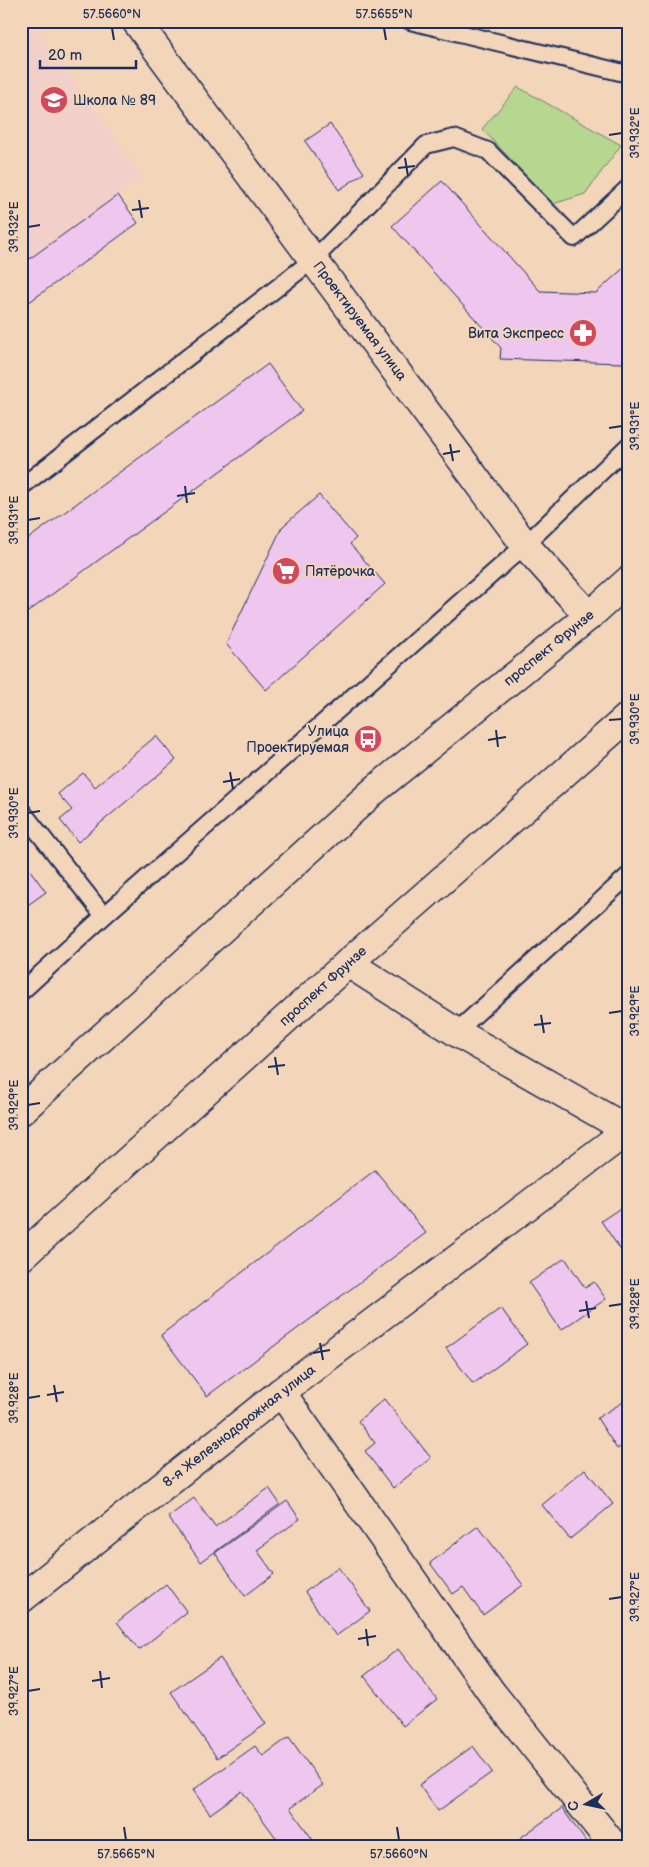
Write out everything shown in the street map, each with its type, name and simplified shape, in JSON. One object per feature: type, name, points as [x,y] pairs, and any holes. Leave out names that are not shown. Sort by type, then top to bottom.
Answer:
[{"type":"street","name":"Проектируемая улица","points":[[136,21],[525,545],[589,616]]},
{"type":"street","name":"проспект Фрунзе","points":[[21,1112],[376,789],[589,616],[628,581]]},
{"type":"street","name":"проспект Фрунзе","points":[[21,1257],[348,963],[628,718]]},
{"type":"street","points":[[348,963],[456,1032],[628,1130]]},
{"type":"street","name":"8-я Железнодорожная улица","points":[[21,1599],[281,1392],[628,1130]]},
{"type":"street","points":[[281,1392],[491,1692],[614,1846]]},
{"type":"lane","points":[[410,21],[435,24],[628,74]]},
{"type":"lane","points":[[21,487],[314,259],[426,145],[454,138],[488,151],[574,238],[628,188]]},
{"type":"lane","points":[[21,992],[104,916],[525,545],[628,446]]},
{"type":"lane","points":[[21,810],[104,916]]},
{"type":"lane","points":[[456,1032],[628,876]]},
{"type":"shaded area","name":"Школа № 89","points":[[21,21],[31,21],[143,178],[118,195],[138,223],[21,308]]},
{"type":"green space","points":[[518,87],[621,145],[585,194],[553,204],[482,129]]},
{"type":"building","points":[[330,124],[364,173],[339,190],[305,141]]},
{"type":"building","points":[[442,181],[540,291],[596,293],[628,264],[628,351],[624,354],[623,363],[500,359],[501,348],[392,226]]},
{"type":"building","points":[[118,195],[138,223],[21,308],[21,265]]},
{"type":"building","points":[[268,364],[302,411],[21,617],[21,544]]},
{"type":"building","points":[[319,495],[356,538],[350,544],[385,584],[266,690],[226,644],[282,527]]},
{"type":"building","points":[[156,736],[176,760],[78,842],[60,820],[72,810],[58,794],[83,773],[95,787]]},
{"type":"building","points":[[21,858],[46,892],[21,910]]},
{"type":"building","points":[[375,1170],[426,1233],[207,1396],[161,1335]]},
{"type":"building","points":[[628,1203],[628,1261],[601,1221]]},
{"type":"building","points":[[565,1258],[585,1288],[594,1282],[606,1299],[561,1330],[529,1283]]},
{"type":"building","points":[[501,1308],[527,1344],[473,1384],[446,1348]]},
{"type":"building","points":[[384,1399],[431,1458],[393,1488],[365,1451],[375,1443],[358,1421]]},
{"type":"building","points":[[628,1399],[628,1442],[617,1449],[597,1418]]},
{"type":"building","points":[[585,1469],[613,1504],[570,1539],[542,1505]]},
{"type":"building","points":[[269,1488],[280,1504],[201,1562],[168,1517],[194,1498],[215,1527]]},
{"type":"building","points":[[287,1501],[300,1519],[257,1550],[274,1574],[245,1596],[215,1553]]},
{"type":"building","points":[[478,1526],[523,1585],[483,1615],[463,1587],[453,1594],[430,1563]]},
{"type":"building","points":[[338,1567],[370,1611],[336,1636],[305,1592]]},
{"type":"building","points":[[166,1584],[187,1612],[139,1650],[117,1622]]},
{"type":"building","points":[[398,1649],[437,1699],[403,1726],[364,1676]]},
{"type":"building","points":[[220,1658],[266,1724],[217,1758],[171,1692]]},
{"type":"building","points":[[289,1737],[323,1785],[290,1808],[313,1840],[305,1846],[282,1846],[242,1791],[210,1814],[193,1790],[255,1746],[263,1756]]},
{"type":"building","points":[[473,1746],[492,1772],[438,1811],[419,1785]]},
{"type":"building","points":[[562,1808],[589,1846],[525,1846],[520,1838]]},
{"type":"place","name":"Школа № 89","points":[[54,100]]},
{"type":"place","name":"Вита Экспресс","points":[[583,333]]},
{"type":"place","name":"Пятёрочка","points":[[286,571]]},
{"type":"place","name":"Улица Проектируемая","points":[[368,739]]}]
